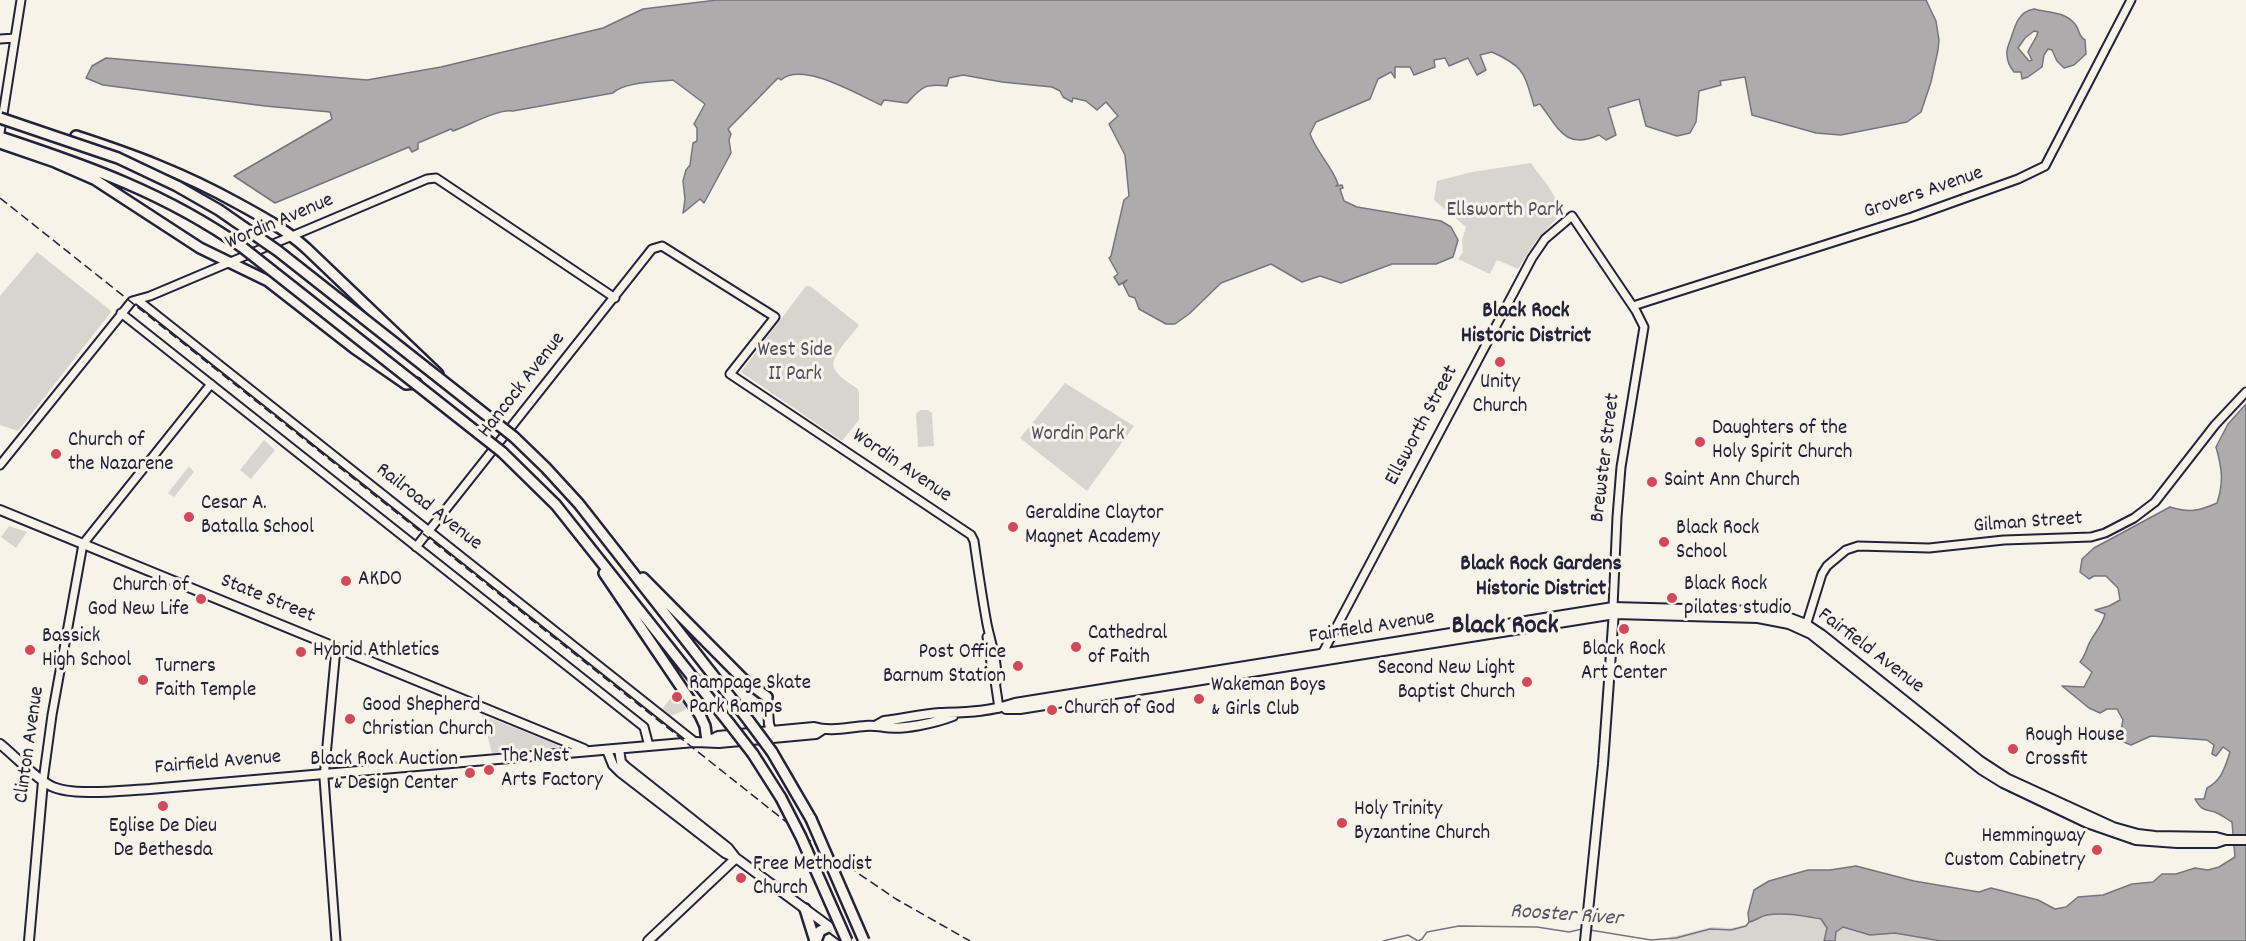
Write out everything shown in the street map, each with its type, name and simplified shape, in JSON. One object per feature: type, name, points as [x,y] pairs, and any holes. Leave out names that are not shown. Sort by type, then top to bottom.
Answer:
[{"type":"highway","points":[[0,116],[76,136],[137,156],[184,175],[256,213],[292,236],[455,390]]},
{"type":"highway","points":[[0,116],[118,158],[205,202],[278,251],[514,437],[558,480],[598,528],[772,752],[811,819],[864,941]]},
{"type":"highway","points":[[0,135],[110,175],[153,194],[196,218],[259,259],[502,452],[545,493],[586,542],[700,715],[705,726],[707,741]]},
{"type":"highway","points":[[0,144],[85,175],[122,196],[200,248],[273,284],[406,384],[416,383]]},
{"type":"highway","points":[[607,539],[735,671],[767,697]]},
{"type":"highway","points":[[595,555],[753,754],[781,798],[805,844],[848,941]]},
{"type":"highway","points":[[805,909],[816,941]]},
{"type":"highway","points":[[816,941],[820,931],[828,927]]},
{"type":"main road","name":"State Street","points":[[0,510],[586,750]]},
{"type":"main road","name":"Fairfield Avenue","points":[[0,744],[49,786],[62,790],[110,791],[586,750],[707,741],[719,743],[772,735],[816,734],[822,730],[877,725],[884,721],[940,713],[959,714],[999,708],[1020,709],[1614,610],[1758,618],[1806,628],[2003,783],[2088,820],[2137,837],[2177,843],[2246,840]]},
{"type":"main road","name":"Brewster Street","points":[[1586,934],[1603,764],[1614,610]]},
{"type":"main road","points":[[767,697],[772,735]]},
{"type":"main road","points":[[564,753],[567,748],[565,741]]},
{"type":"main road","points":[[619,749],[622,764],[652,792]]},
{"type":"main road","points":[[607,750],[616,769],[652,792],[728,848],[736,858],[848,941]]},
{"type":"main road","name":"Clinton Avenue","points":[[29,941],[43,781]]},
{"type":"main road","points":[[648,941],[736,858]]},
{"type":"street","points":[[0,135],[21,0]]},
{"type":"street","name":"Grovers Avenue","points":[[1633,306],[1912,217],[2018,179],[2045,166],[2131,0]]},
{"type":"street","points":[[0,39],[15,38]]},
{"type":"street","name":"Wordin Avenue","points":[[0,465],[132,302],[428,179],[436,178],[615,298]]},
{"type":"street","name":"Brewster Street","points":[[1572,216],[1633,306],[1642,321],[1644,331],[1622,459],[1617,517],[1614,610]]},
{"type":"street","name":"Ellsworth Street","points":[[1319,659],[1529,262],[1545,239],[1572,216]]},
{"type":"street","name":"Hancock Avenue","points":[[416,547],[652,249],[657,246],[664,247],[775,317],[730,374]]},
{"type":"street","name":"Railroad Avenue","points":[[139,301],[695,742]]},
{"type":"street","name":"Railroad Avenue","points":[[121,313],[644,727],[649,746]]},
{"type":"street","name":"Wordin Avenue","points":[[730,374],[971,535],[974,541],[994,657],[999,708]]},
{"type":"street","name":"Clinton Avenue","points":[[43,781],[52,715],[83,544],[211,384]]},
{"type":"street","name":"Gilman Street","points":[[1806,628],[1824,571],[1846,550],[1863,546],[1929,548],[2004,540],[2091,537],[2110,531],[2142,513],[2156,502],[2215,425],[2246,392]]},
{"type":"street","points":[[336,648],[325,774],[336,941]]},
{"type":"green space","name":"Ellsworth Park","points":[[1531,163],[1554,196],[1558,211],[1557,218],[1535,242],[1518,269],[1497,260],[1490,274],[1458,259],[1463,252],[1462,240],[1466,227],[1434,200],[1437,181],[1472,172]]},
{"type":"green space","points":[[37,252],[111,312],[18,431],[0,425],[0,296]]},
{"type":"green space","name":"West Side II Park","points":[[806,286],[810,286],[859,325],[837,353],[833,365],[837,373],[858,389],[859,393],[859,420],[842,441],[741,372]]},
{"type":"green space","name":"Wordin Park","points":[[1065,383],[1134,426],[1087,491],[1020,438]]},
{"type":"green space","points":[[920,410],[928,410],[932,413],[934,446],[918,447],[916,414]]},
{"type":"green space","points":[[264,440],[275,450],[251,479],[240,470]]},
{"type":"green space","points":[[189,466],[194,472],[174,497],[168,493]]},
{"type":"green space","points":[[9,526],[27,532],[16,548],[1,537]]},
{"type":"green space","name":"Rampage Skate Park Ramps","points":[[678,689],[689,705],[683,711],[671,716],[662,709]]},
{"type":"green space","points":[[482,715],[558,745],[557,747],[492,753]]},
{"type":"green space","points":[[1764,907],[2001,941],[1669,941],[1671,937],[1712,927],[1731,928],[1745,925],[1756,918]]},
{"type":"shaded area","points":[[717,0],[1926,0],[1936,21],[1939,40],[1931,82],[1921,112],[1907,122],[1841,135],[1816,133],[1752,115],[1745,77],[1720,81],[1721,85],[1699,91],[1696,122],[1690,133],[1677,136],[1646,126],[1639,99],[1608,108],[1616,135],[1606,140],[1599,135],[1578,140],[1570,138],[1558,129],[1540,104],[1534,106],[1522,72],[1511,62],[1492,52],[1480,55],[1486,70],[1477,75],[1468,58],[1449,66],[1445,58],[1434,60],[1435,67],[1414,75],[1410,67],[1395,67],[1395,78],[1391,72],[1378,79],[1370,99],[1316,122],[1310,134],[1335,177],[1338,184],[1336,186],[1342,185],[1343,188],[1340,189],[1344,201],[1357,207],[1441,221],[1451,227],[1458,240],[1453,257],[1436,264],[1392,264],[1341,283],[1320,276],[1302,282],[1271,264],[1221,283],[1189,314],[1175,324],[1166,324],[1139,309],[1135,298],[1129,296],[1123,284],[1127,280],[1119,285],[1114,277],[1118,274],[1109,258],[1124,200],[1129,196],[1125,155],[1109,124],[1118,116],[1106,102],[1097,110],[1086,101],[1073,98],[1072,102],[1052,87],[963,75],[949,78],[947,86],[924,87],[907,103],[884,100],[881,105],[816,77],[803,74],[791,75],[781,80],[778,78],[728,129],[731,134],[729,140],[731,153],[704,203],[700,199],[683,213],[685,199],[683,181],[690,165],[693,143],[697,141],[697,128],[694,124],[705,104],[673,80],[633,85],[618,89],[613,93],[499,112],[418,143],[418,149],[412,152],[409,147],[275,203],[234,176],[332,119],[330,112],[103,85],[86,78],[92,66],[106,58],[367,80],[441,67],[603,28],[643,9]]},
{"type":"shaded area","points":[[2034,9],[2056,13],[2071,20],[2085,40],[2086,54],[2074,65],[2064,68],[2057,61],[2052,50],[2048,49],[2044,55],[2042,67],[2022,79],[2021,72],[2014,72],[2010,66],[2007,51],[2020,17]],"holes":[[[2034,31],[2038,32],[2028,52],[2032,60],[2029,61],[2018,48],[2025,38]]]},
{"type":"shaded area","points":[[2246,404],[2246,941],[1941,941],[1895,933],[1870,935],[1843,927],[1836,932],[1835,941],[1824,941],[1827,928],[1821,919],[1774,914],[1749,922],[1748,913],[1754,890],[1769,881],[1808,870],[1830,870],[1856,866],[1914,881],[1979,892],[1991,888],[2038,900],[2055,909],[2066,907],[2078,897],[2103,895],[2132,884],[2153,882],[2162,874],[2176,874],[2195,868],[2208,870],[2219,867],[2235,857],[2232,822],[2215,812],[2203,809],[2195,799],[2204,799],[2207,788],[2222,773],[2230,752],[2223,747],[2216,756],[2212,754],[2214,745],[2207,740],[2151,736],[2131,745],[2119,740],[2123,720],[2117,709],[2107,709],[2100,713],[2089,708],[2062,686],[2084,687],[2092,672],[2080,662],[2105,614],[2095,610],[2120,600],[2118,588],[2106,576],[2094,576],[2089,579],[2080,572],[2082,559],[2094,548],[2170,507],[2194,510],[2217,503],[2221,488],[2221,475],[2216,447],[2228,424]]},
{"type":"waterway","name":"Rooster River","points":[[1590,930],[1651,940],[1676,938],[1710,929],[1731,930],[1746,926],[1749,922]]},
{"type":"waterway","name":"Rooster River","points":[[1383,941],[1408,935],[1418,941],[1427,932],[1459,926],[1537,927],[1569,932],[1582,929]]},
{"type":"railway","points":[[0,198],[809,840],[896,899],[970,941]]},
{"type":"place","name":"Unity Church","points":[[1500,362]]},
{"type":"place","name":"Daughters of the Holy Spirit Church","points":[[1700,442]]},
{"type":"place","name":"Church of the Nazarene","points":[[56,454]]},
{"type":"place","name":"Saint Ann Church","points":[[1652,482]]},
{"type":"place","name":"Cesar A. Batalla School","points":[[189,517]]},
{"type":"place","name":"Geraldine Claytor Magnet Academy","points":[[1013,527]]},
{"type":"place","name":"Black Rock School","points":[[1664,542]]},
{"type":"place","name":"AKDO","points":[[346,581]]},
{"type":"place","name":"Black Rock pilates studio","points":[[1672,598]]},
{"type":"place","name":"Church of God New Life","points":[[201,599]]},
{"type":"place","name":"Black Rock Art Center","points":[[1624,629]]},
{"type":"place","name":"Cathedral of Faith","points":[[1076,647]]},
{"type":"place","name":"Bassick High School","points":[[30,650]]},
{"type":"place","name":"Hybrid Athletics","points":[[301,652]]},
{"type":"place","name":"Post Office Barnum Station","points":[[1018,666]]},
{"type":"place","name":"Turners Faith Temple","points":[[143,680]]},
{"type":"place","name":"Second New Light Baptist Church","points":[[1527,682]]},
{"type":"place","name":"Rampage Skate Park Ramps","points":[[677,697]]},
{"type":"place","name":"Wakeman Boys & Girls Club","points":[[1199,699]]},
{"type":"place","name":"Church of God","points":[[1052,710]]},
{"type":"place","name":"Good Shepherd Christian Church","points":[[350,719]]},
{"type":"place","name":"Rough House Crossfit","points":[[2013,749]]},
{"type":"place","name":"The Nest Arts Factory","points":[[489,770]]},
{"type":"place","name":"Black Rock Auction & Design Center","points":[[470,773]]},
{"type":"place","name":"Eglise De Dieu De Bethesda","points":[[163,806]]},
{"type":"place","name":"Holy Trinity Byzantine Church","points":[[1342,823]]},
{"type":"place","name":"Hemmingway Custom Cabinetry","points":[[2097,850]]},
{"type":"place","name":"Free Methodist Church","points":[[741,878]]},
{"type":"district","name":"Black Rock Historic District","points":[[1526,326]]},
{"type":"district","name":"Black Rock Gardens Historic District","points":[[1541,578]]},
{"type":"district","name":"Black Rock","points":[[1505,628]]}]
